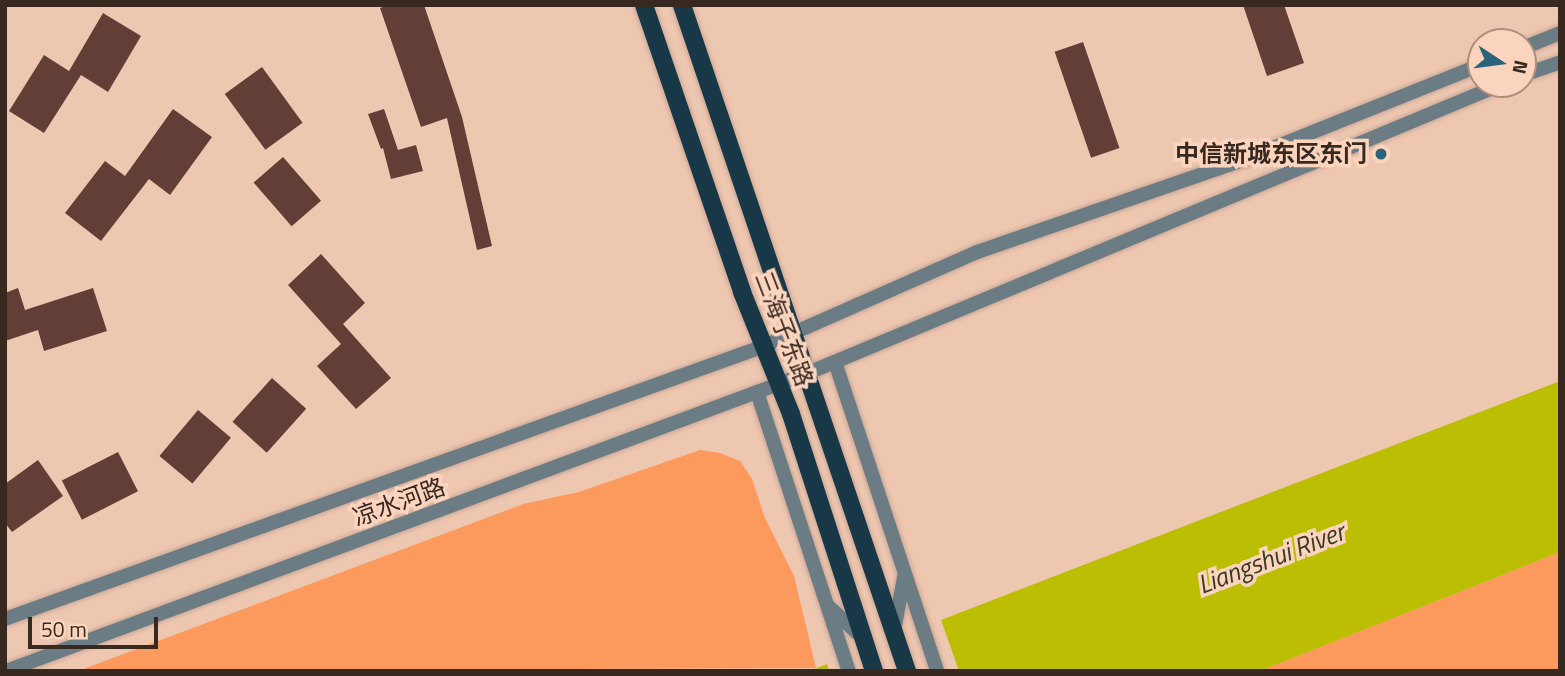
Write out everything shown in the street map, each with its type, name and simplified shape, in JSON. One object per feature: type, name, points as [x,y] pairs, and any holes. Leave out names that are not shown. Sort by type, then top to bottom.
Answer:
[{"type":"main road","name":"三海子东路","points":[[644,5],[742,292],[779,384],[838,612],[864,639],[874,671]]},
{"type":"main road","name":"三海子东路","points":[[682,5],[793,335],[898,596],[894,631],[908,671]]},
{"type":"street","points":[[1537,42],[1560,33]]},
{"type":"street","points":[[1537,70],[1560,62]]},
{"type":"street","name":"凉水河路","points":[[5,619],[764,346],[977,252],[1248,158],[1467,71]]},
{"type":"street","name":"凉水河路","points":[[6,671],[808,373],[1468,98]]},
{"type":"street","points":[[835,362],[904,576],[898,596],[937,671]]},
{"type":"street","points":[[757,392],[838,612],[849,671]]},
{"type":"shaded area","points":[[700,450],[720,453],[740,461],[752,479],[765,518],[794,576],[816,668],[78,671],[523,504],[579,492]]},
{"type":"shaded area","points":[[1560,552],[1560,671],[1260,671]]},
{"type":"water","name":"Liangshui River","points":[[1560,381],[1560,552],[1260,671],[809,671]]},
{"type":"pier","points":[[940,617],[959,671],[829,671],[826,661]]},
{"type":"building","points":[[388,5],[424,5],[462,117],[492,246],[477,250],[447,118],[421,127],[380,8]]},
{"type":"building","points":[[1243,5],[1284,5],[1304,63],[1267,76]]},
{"type":"building","points":[[103,13],[141,36],[108,92],[81,75],[44,133],[9,111],[44,55],[69,71]]},
{"type":"building","points":[[1083,42],[1119,148],[1091,158],[1055,52]]},
{"type":"building","points":[[262,67],[303,123],[265,150],[225,94]]},
{"type":"building","points":[[173,109],[212,137],[170,195],[149,179],[101,241],[65,213],[105,161],[125,176]]},
{"type":"building","points":[[384,109],[398,150],[416,145],[423,171],[391,179],[383,148],[381,149],[368,114]]},
{"type":"building","points":[[283,157],[321,201],[292,226],[254,183]]},
{"type":"building","points":[[321,254],[365,303],[343,324],[391,378],[356,409],[317,366],[341,344],[288,285]]},
{"type":"building","points":[[18,288],[25,310],[93,288],[107,331],[44,351],[38,330],[5,341],[5,293]]},
{"type":"building","points":[[272,378],[306,409],[267,453],[233,422]]},
{"type":"building","points":[[198,410],[231,438],[192,484],[159,456]]},
{"type":"building","points":[[118,452],[138,491],[82,520],[62,481]]},
{"type":"building","points":[[38,460],[63,496],[12,532],[5,523],[5,484]]},
{"type":"place","name":"中信新城东区东门","points":[[1381,154]]}]
